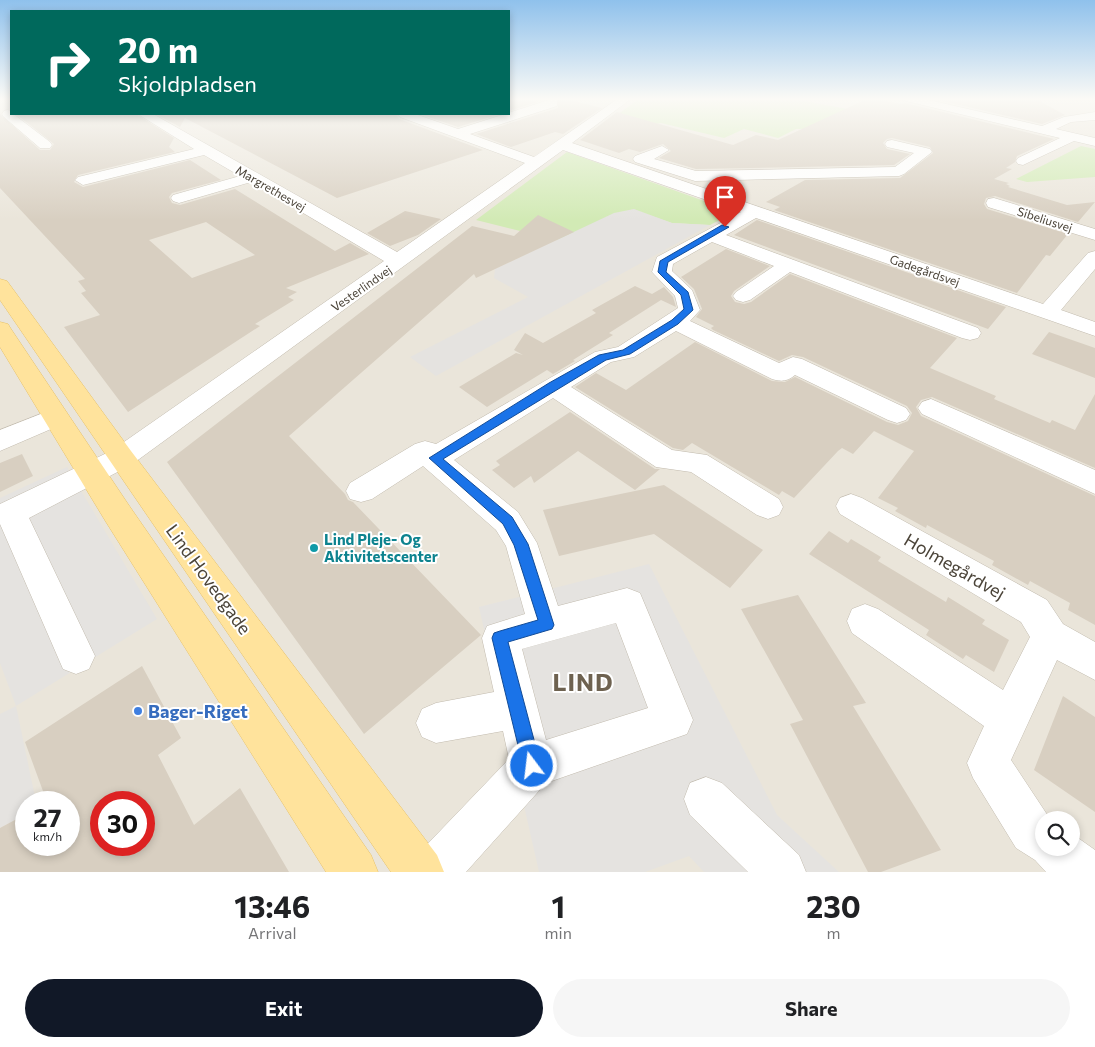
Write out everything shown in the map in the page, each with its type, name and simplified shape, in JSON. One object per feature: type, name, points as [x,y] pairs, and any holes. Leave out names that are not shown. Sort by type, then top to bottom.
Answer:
[{"type":"main road","name":"Lind Hovedgade","points":[[0,285],[106,466],[354,872]]},
{"type":"main road","name":"Lind Hovedgade","points":[[0,329],[56,417],[106,466],[420,872]]},
{"type":"street","points":[[37,139],[45,145]]},
{"type":"street","name":"Margrethesvej","points":[[187,139],[399,261]]},
{"type":"street","points":[[469,139],[535,162]]},
{"type":"street","name":"Vesterlindvej","points":[[76,656],[11,513],[106,466],[399,261],[568,139]]},
{"type":"street","points":[[1022,161],[1068,139]]},
{"type":"street","points":[[1080,139],[1095,142]]},
{"type":"street","name":"Gadegårdsvej","points":[[560,144],[668,175],[695,176],[899,171],[925,152],[892,144]]},
{"type":"street","points":[[84,180],[206,150]]},
{"type":"street","name":"Gadegårdsvej","points":[[662,150],[640,159],[668,175],[754,212],[1095,329]]},
{"type":"street","points":[[179,198],[252,177]]},
{"type":"street","points":[[256,195],[273,189]]},
{"type":"street","points":[[200,192],[221,206]]},
{"type":"street","name":"Sibeliusvej","points":[[994,202],[1095,235]]},
{"type":"street","points":[[434,458],[602,357],[626,352],[675,322],[689,310],[685,294],[662,272],[664,261],[754,212]]},
{"type":"street","points":[[710,235],[970,333]]},
{"type":"street","points":[[1048,313],[1095,257]]},
{"type":"street","points":[[743,296],[788,264]]},
{"type":"street","points":[[675,322],[781,374],[793,364],[898,414]]},
{"type":"street","points":[[552,386],[666,460],[697,462],[768,506]]},
{"type":"street","points":[[931,408],[1095,483]]},
{"type":"street","points":[[0,441],[56,417]]},
{"type":"street","points":[[361,491],[425,451],[508,521],[521,544],[546,625]]},
{"type":"street","name":"Holmegårdvej","points":[[851,506],[1034,612],[1050,636],[1095,662]]},
{"type":"street","points":[[434,872],[532,766],[673,720],[627,604],[500,638],[532,766]]},
{"type":"street","points":[[865,621],[1010,719]]},
{"type":"street","points":[[1035,834],[988,763],[1050,636]]},
{"type":"street","points":[[436,723],[517,708]]},
{"type":"street","points":[[706,799],[782,872]]},
{"type":"street","points":[[1063,856],[1085,872]]},
{"type":"shaded area","points":[[0,139],[1095,139],[1095,872],[0,872]]},
{"type":"shaded area","points":[[634,209],[672,223],[710,225],[436,376],[410,357],[528,297],[494,278],[495,269],[614,213]]},
{"type":"shaded area","points":[[67,467],[157,619],[16,706],[0,663],[0,498]]},
{"type":"shaded area","points":[[649,564],[777,815],[839,872],[704,872],[689,856],[645,872],[539,872],[479,607]]},
{"type":"shaded area","points":[[16,706],[34,791],[15,791],[15,820],[0,828],[0,714]]},
{"type":"green space","points":[[1081,146],[1095,149],[1095,177],[1027,182],[1016,179]]},
{"type":"green space","points":[[567,152],[735,212],[710,225],[672,223],[634,210],[557,240],[476,220]]},
{"type":"building","points":[[0,139],[27,139],[40,150],[50,150],[54,144],[47,139],[174,139],[169,147],[175,152],[78,175],[74,182],[83,187],[190,160],[221,180],[172,193],[169,197],[172,203],[180,205],[235,189],[335,251],[350,243],[369,254],[286,288],[297,292],[288,297],[294,300],[255,324],[260,326],[128,412],[64,327],[100,315],[81,293],[86,291],[78,281],[85,279],[0,188]],"holes":[[[206,222],[255,255],[192,278],[149,240]]]},
{"type":"building","points":[[224,139],[452,139],[483,150],[337,198]]},
{"type":"building","points":[[489,139],[535,139],[511,147]]},
{"type":"building","points":[[711,139],[733,145],[748,139],[889,139],[883,143],[887,149],[910,154],[894,165],[696,169],[659,158],[671,151],[663,144],[640,152],[629,149],[619,153],[580,140]]},
{"type":"building","points":[[895,139],[1054,139],[1017,156],[1015,162],[1006,168],[1012,169],[994,179],[1009,183],[1006,184],[1010,186],[1008,187],[1067,205],[1095,202],[1078,222],[995,196],[986,198],[984,204],[987,209],[1068,234],[1050,256],[1046,255],[1017,293],[774,210],[780,207],[766,202],[805,180],[900,178],[933,153],[930,147]]},
{"type":"building","points":[[405,211],[441,219],[418,235],[390,246],[367,233]]},
{"type":"building","name":"Lind Pleje- Og Aktivitetscenter","points":[[538,215],[574,232],[476,278],[474,274],[289,436],[345,494],[348,500],[353,502],[481,635],[364,734],[167,462],[472,226],[514,236]]},
{"type":"building","points":[[757,220],[1006,307],[988,329],[734,235]]},
{"type":"building","points":[[726,249],[770,266],[734,291],[731,296],[735,302],[744,304],[751,302],[790,274],[957,338],[930,368],[996,396],[994,399],[1050,423],[1052,420],[1075,430],[1095,394],[1095,468],[932,397],[921,400],[916,407],[921,416],[1095,496],[1095,625],[1068,610],[1070,603],[1030,581],[1028,585],[992,565],[994,561],[927,525],[926,528],[895,511],[898,508],[878,498],[914,451],[874,431],[853,454],[842,448],[838,451],[794,498],[782,491],[779,495],[692,443],[683,450],[673,448],[575,387],[596,373],[626,390],[695,342],[772,381],[785,382],[795,377],[887,422],[898,425],[908,421],[912,413],[907,406],[803,357],[792,355],[779,361],[713,330],[711,328],[714,326],[696,317],[702,309],[694,289],[681,277]]},
{"type":"building","points":[[635,286],[652,294],[664,287],[673,297],[676,307],[661,300],[609,333],[613,335],[573,360],[575,361],[553,374],[547,370],[487,407],[459,387],[516,353],[523,355],[514,350],[525,333],[543,343],[596,313],[592,310]]},
{"type":"building","points":[[1049,332],[1095,348],[1095,378],[1032,354]]},
{"type":"building","points":[[570,412],[655,469],[660,469],[635,490],[578,451],[534,483],[531,476],[514,488],[492,470],[500,465],[496,461]]},
{"type":"building","points":[[22,454],[33,476],[0,492],[0,463]]},
{"type":"building","points":[[664,485],[763,550],[730,588],[654,534],[559,556],[543,510]]},
{"type":"building","points":[[829,531],[848,543],[851,539],[881,557],[878,561],[946,602],[948,597],[985,620],[982,624],[1009,640],[994,672],[966,655],[963,659],[926,635],[929,630],[809,554]]},
{"type":"building","points":[[798,595],[866,703],[853,706],[941,850],[881,872],[868,872],[790,724],[803,720],[741,609]]},
{"type":"building","points":[[142,666],[181,738],[158,755],[194,825],[240,788],[289,872],[0,872],[0,828],[15,820],[15,856],[80,856],[80,791],[43,791],[25,742]]},
{"type":"building","points":[[1063,696],[1095,717],[1095,812],[1034,770]]},
{"type":"place","name":"Lind Pleje- Og Aktivitetscenter","points":[[314,548]]},
{"type":"place","name":"Bager-Riget","points":[[138,711]]},
{"type":"district","name":"LIND","points":[[583,681]]},
{"type":"route","points":[[532,766],[500,638],[546,625],[521,544],[508,521],[434,458],[602,357],[626,352],[675,322],[689,310],[685,294],[662,272],[664,261],[725,227]]}]
